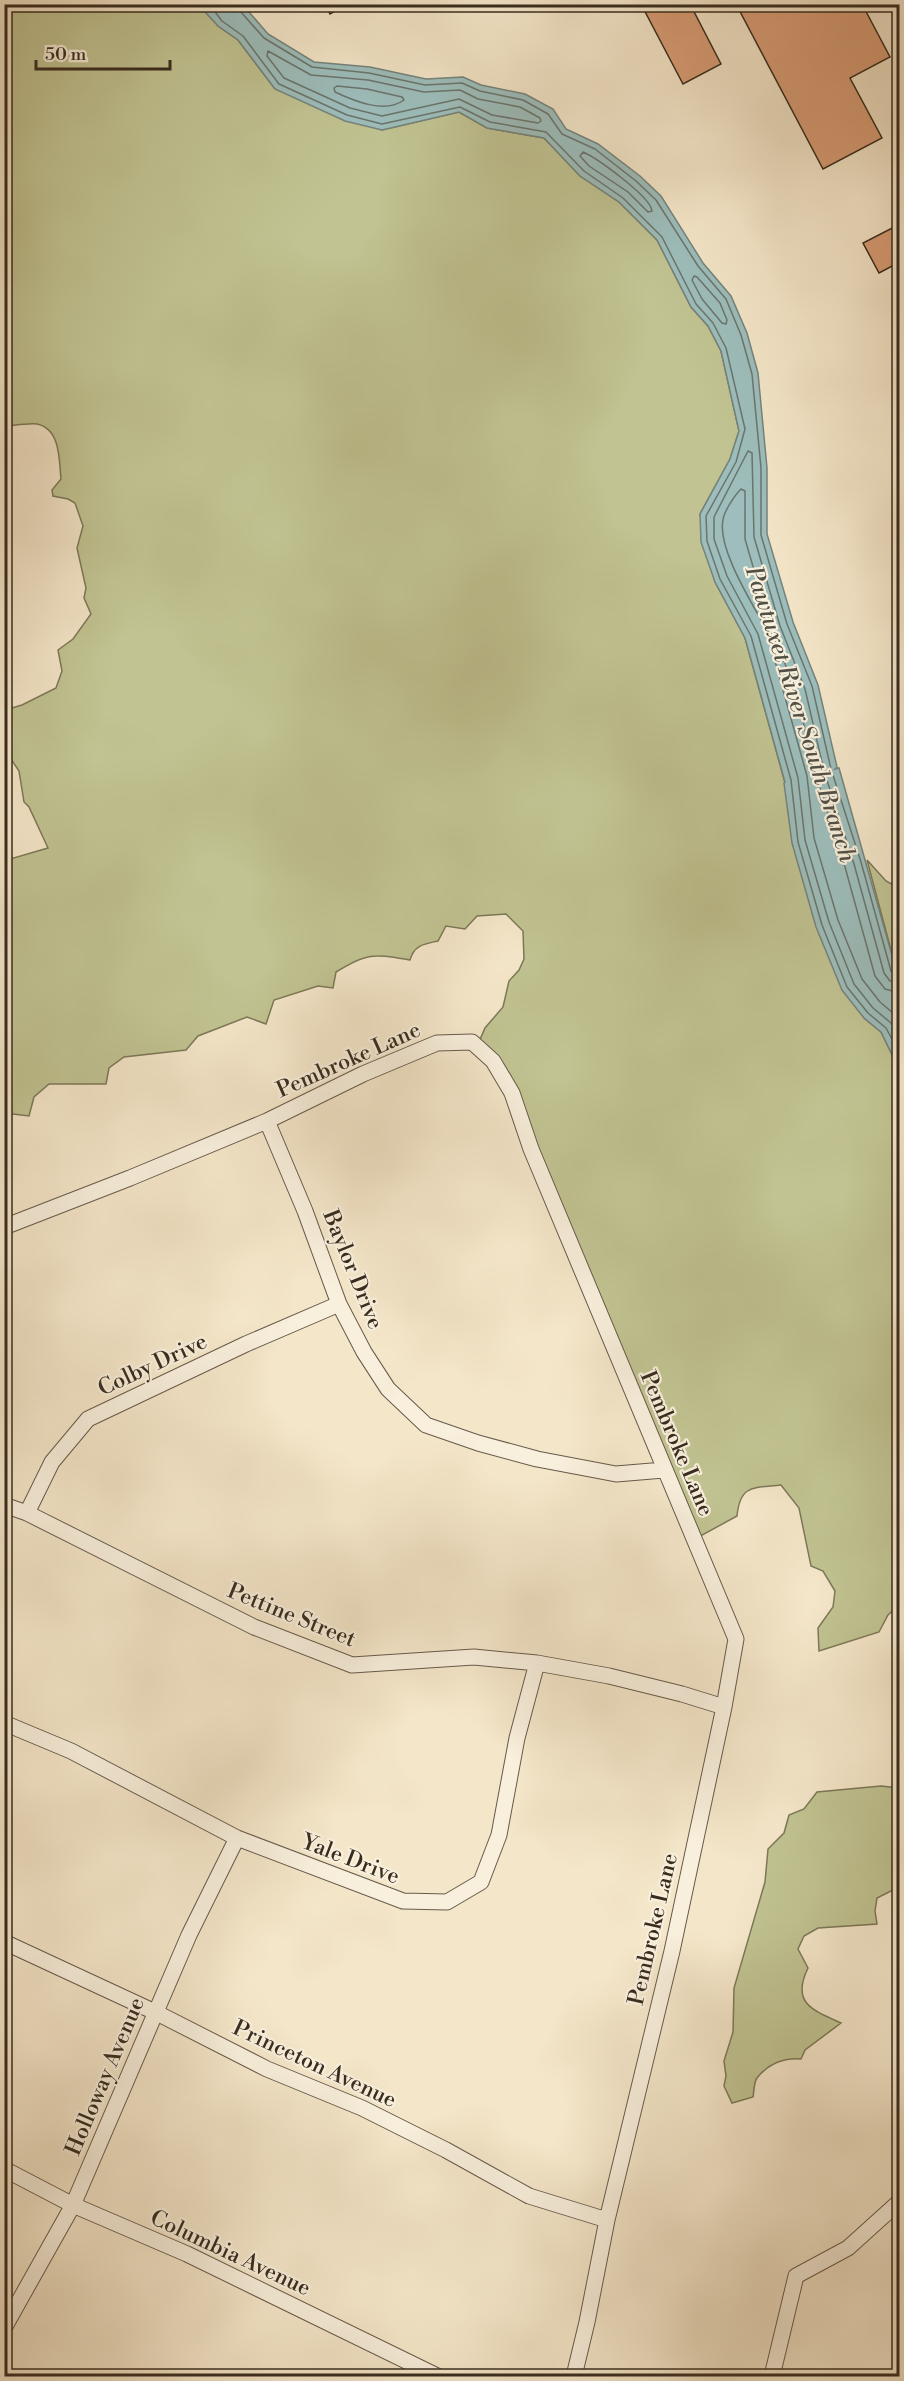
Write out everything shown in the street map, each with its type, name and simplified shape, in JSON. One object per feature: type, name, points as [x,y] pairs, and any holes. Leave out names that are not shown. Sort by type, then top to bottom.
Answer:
[{"type":"street","name":"Pembroke Lane","points":[[4,1227],[130,1178],[267,1120],[363,1074],[437,1043],[472,1042],[493,1061],[512,1093],[531,1149],[736,1638],[724,1707],[672,1951],[607,2220],[574,2376]]},
{"type":"street","name":"Baylor Drive","points":[[267,1120],[305,1211],[339,1304],[364,1352],[388,1389],[426,1425],[478,1443],[537,1459],[605,1472],[616,1474],[664,1470]]},
{"type":"street","name":"Colby Drive","points":[[27,1513],[52,1462],[88,1419],[246,1344],[339,1304]]},
{"type":"street","name":"Pettine Street","points":[[4,1505],[27,1513],[254,1627],[352,1665],[474,1657],[537,1663],[609,1676],[724,1707]]},
{"type":"street","name":"Yale Drive","points":[[4,1723],[71,1752],[237,1838],[403,1901],[447,1902],[482,1882],[499,1835],[517,1738],[537,1663]]},
{"type":"street","name":"Holloway Avenue","points":[[4,2328],[73,2205],[189,1935],[237,1838]]},
{"type":"street","name":"Princeton Avenue","points":[[4,1942],[157,2013],[267,2069],[362,2108],[529,2196],[607,2220]]},
{"type":"street","name":"Columbia Avenue","points":[[4,2169],[73,2205],[187,2254],[437,2376]]},
{"type":"street","points":[[772,2376],[796,2276],[848,2248],[900,2201]]},
{"type":"green space","points":[[5,5],[202,5],[218,26],[238,40],[275,89],[382,130],[459,112],[487,128],[544,138],[580,176],[619,202],[657,240],[691,307],[708,326],[721,351],[739,431],[730,459],[700,514],[715,582],[745,638],[785,783],[864,1018],[881,1032],[899,1069],[900,1604],[888,1615],[879,1632],[819,1651],[818,1628],[833,1607],[835,1591],[823,1571],[811,1566],[799,1508],[781,1485],[756,1488],[745,1493],[741,1498],[737,1516],[695,1539],[513,1095],[478,1044],[485,1028],[503,1007],[509,981],[519,970],[524,959],[523,931],[506,914],[477,916],[465,929],[446,926],[438,941],[417,948],[410,960],[372,956],[356,961],[336,972],[333,988],[318,986],[274,1000],[266,1024],[247,1017],[198,1036],[186,1050],[124,1057],[109,1068],[106,1084],[49,1084],[34,1097],[29,1116],[5,1113],[4,953],[7,951],[5,874],[10,859],[48,848],[29,807],[24,802],[19,771],[5,750],[5,710],[22,705],[56,688],[62,671],[58,650],[73,639],[91,614],[84,598],[86,588],[77,548],[83,526],[75,503],[53,496],[52,490],[61,479],[55,439],[45,427],[37,424],[8,426],[6,406],[10,392],[4,377]]},
{"type":"green space","points":[[867,860],[886,881],[899,888],[899,980]]},
{"type":"green space","points":[[881,1786],[899,1788],[899,1887],[877,1898],[875,1911],[877,1924],[818,1928],[804,1936],[798,1949],[808,1968],[802,1990],[807,2004],[821,2014],[841,2023],[805,2050],[801,2059],[783,2060],[771,2065],[761,2073],[756,2080],[753,2097],[732,2103],[724,2086],[726,2076],[724,2061],[733,2032],[734,1988],[765,1882],[768,1849],[784,1833],[789,1815],[804,1809],[817,1792]]},
{"type":"water","name":"Pawtuxet River South Branch","points":[[202,5],[243,5],[268,34],[314,62],[370,67],[426,79],[463,77],[481,85],[525,94],[553,109],[566,129],[598,144],[640,176],[661,196],[703,263],[731,296],[747,333],[758,373],[767,468],[767,534],[793,622],[818,685],[837,767],[835,769],[839,768],[899,980],[899,1069],[881,1032],[864,1018],[842,990],[816,927],[792,843],[785,782],[745,638],[715,582],[701,542],[700,514],[730,459],[739,431],[721,351],[708,326],[691,307],[657,240],[619,202],[580,176],[544,138],[487,128],[459,112],[382,130],[345,121],[275,89],[238,40],[218,26]]},
{"type":"building","points":[[325,4],[348,4],[330,14]]},
{"type":"building","points":[[641,4],[690,4],[721,64],[683,84]]},
{"type":"building","points":[[736,4],[862,4],[890,57],[850,78],[882,138],[823,169]]},
{"type":"building","points":[[900,224],[900,262],[879,273],[863,243]]}]
